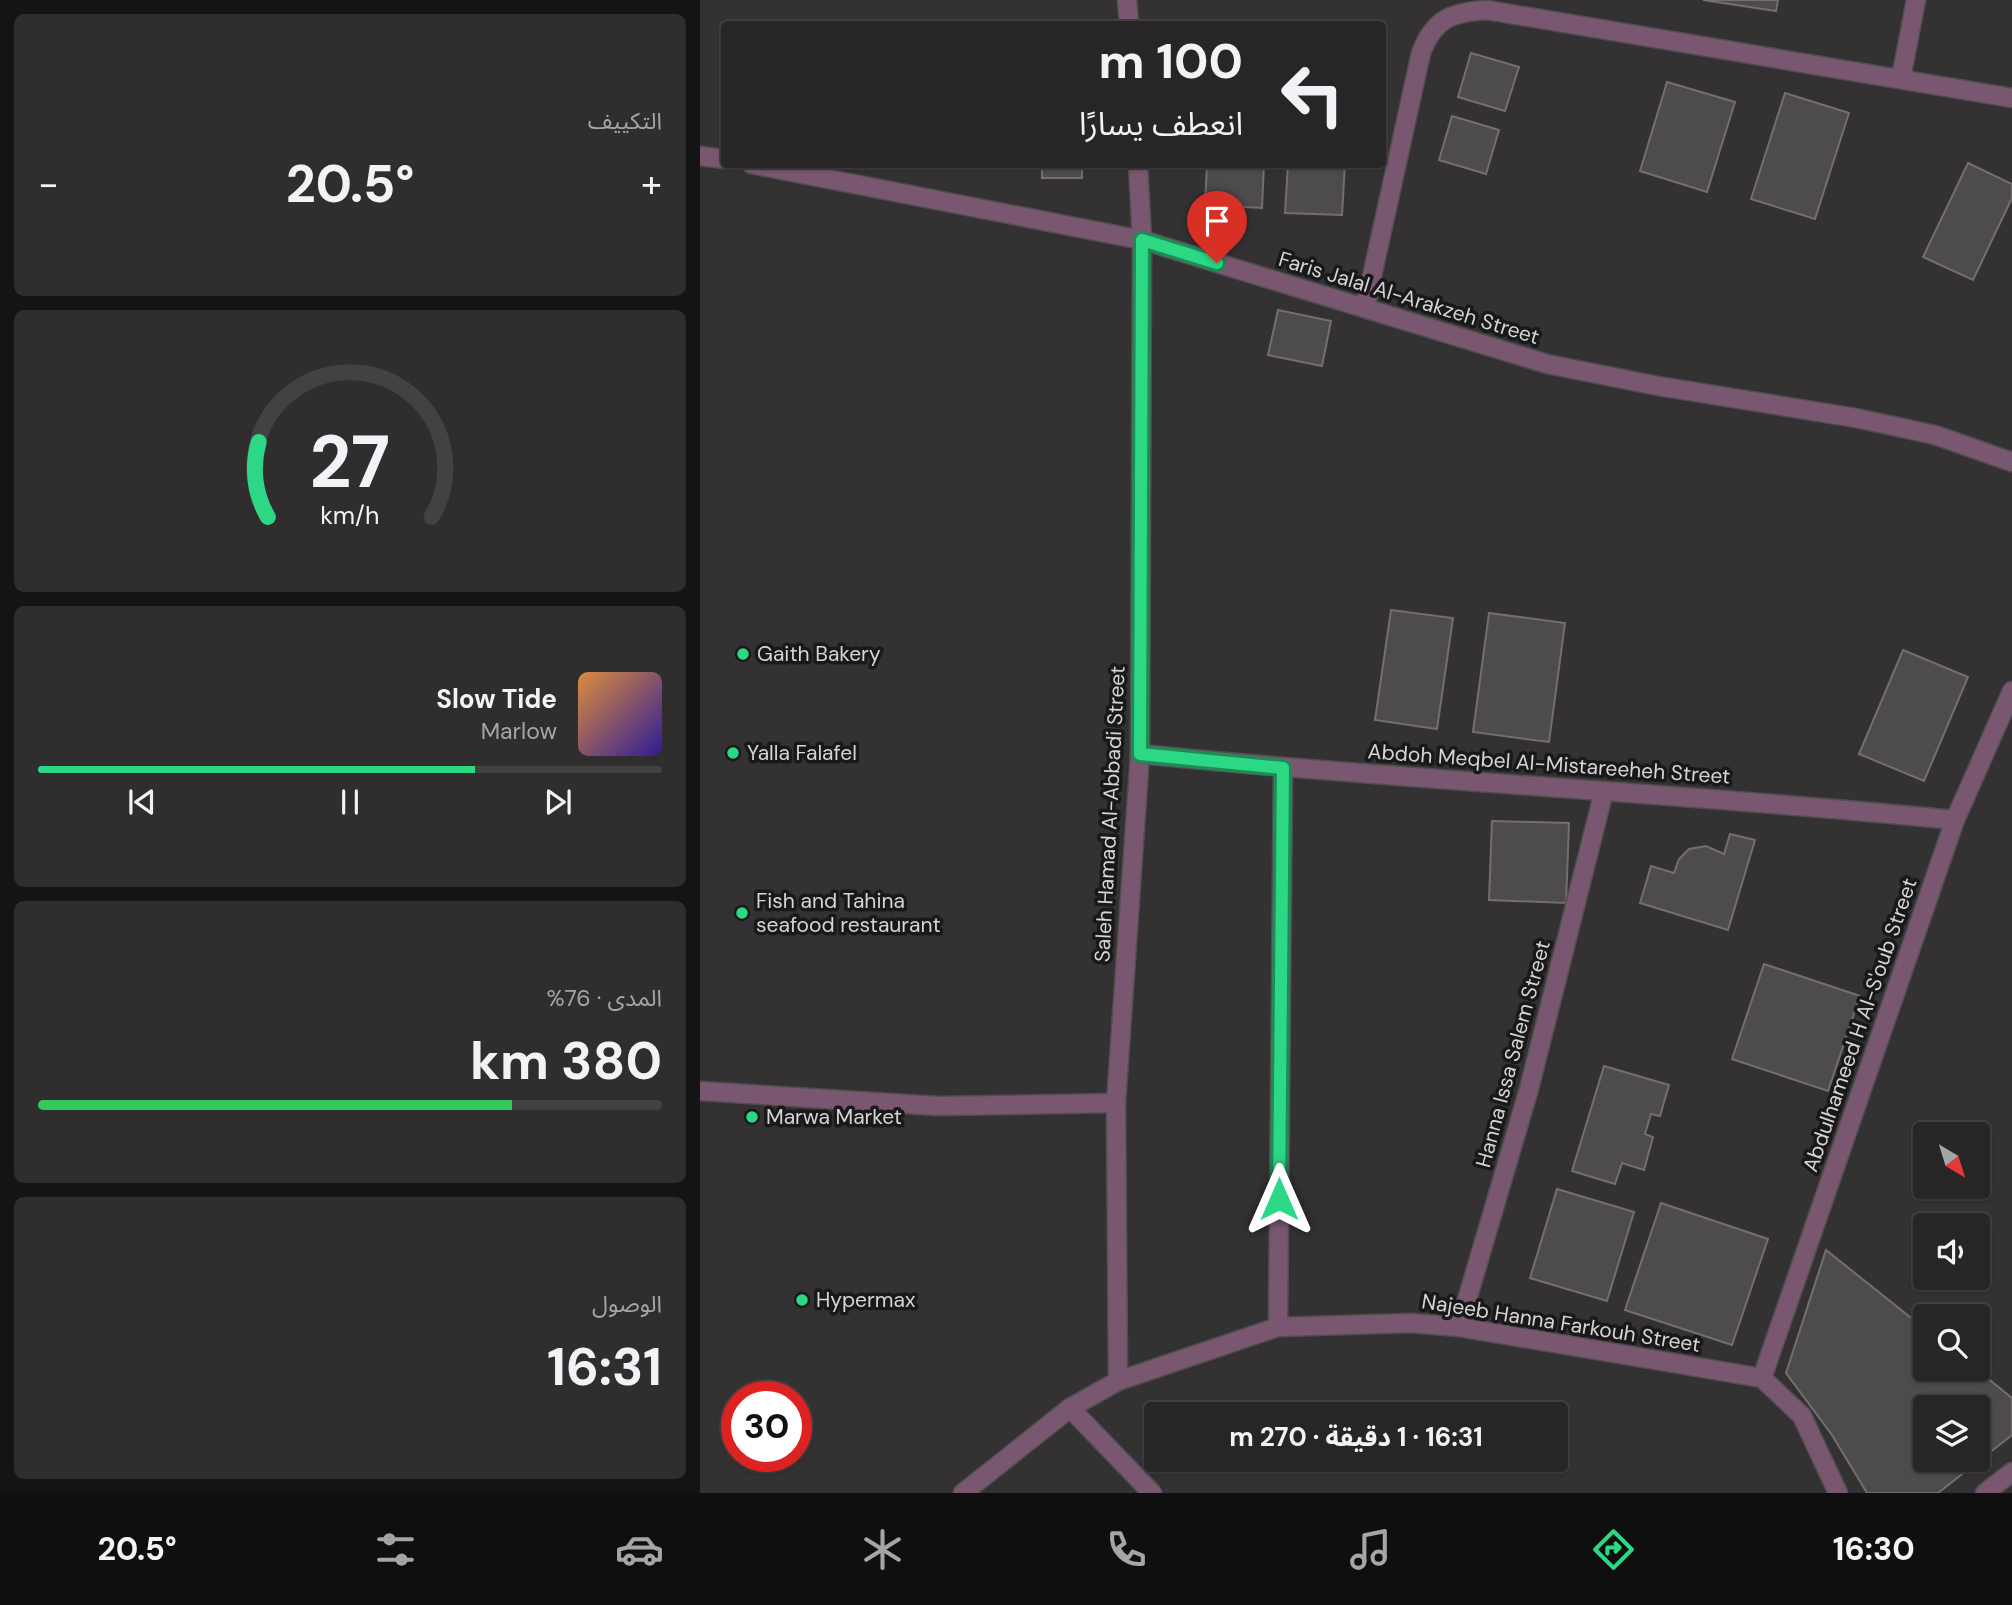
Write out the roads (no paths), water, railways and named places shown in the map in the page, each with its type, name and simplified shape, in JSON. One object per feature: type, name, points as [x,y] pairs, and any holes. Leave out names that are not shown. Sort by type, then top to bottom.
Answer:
[{"type":"street","points":[[1127,0],[1129,21]]},
{"type":"street","points":[[1901,78],[1916,0]]},
{"type":"street","points":[[1365,308],[1421,53],[1429,32],[1444,19],[1464,11],[1487,10],[2012,98]]},
{"type":"street","points":[[700,156],[721,159]]},
{"type":"street","name":"Faris Jalal Al-Arakzeh Street","points":[[772,168],[1142,240],[1547,364],[1658,386],[1856,418],[1935,435],[2012,462]]},
{"type":"street","name":"Saleh Hamad Al-Abbadi Street","points":[[1118,1381],[1115,1102],[1140,754],[1142,240],[1138,168]]},
{"type":"street","name":"Abdulhameed H Al-S'oub Street","points":[[1762,1378],[1955,820],[2012,691]]},
{"type":"street","name":"Abdoh Meqbel Al-Mistareeheh Street","points":[[1140,754],[1283,768],[1955,820]]},
{"type":"street","points":[[1278,1327],[1283,768]]},
{"type":"street","name":"Hanna Issa Salem Street","points":[[1460,1327],[1529,1089],[1604,791]]},
{"type":"street","points":[[700,1091],[937,1107],[1115,1102]]},
{"type":"street","name":"Najeeb Hanna Farkouh Street","points":[[963,1493],[1070,1408],[1118,1381],[1278,1327],[1411,1322],[1460,1327],[1762,1378]]},
{"type":"street","points":[[1762,1378],[1790,1402],[1807,1424],[1838,1493]]},
{"type":"street","points":[[1070,1408],[1152,1493]]},
{"type":"street","points":[[1985,1493],[2012,1472]]},
{"type":"place","name":"Gaith Bakery","points":[[743,654]]},
{"type":"place","name":"Yalla Falafel","points":[[733,753]]},
{"type":"place","name":"Fish and Tahina seafood restaurant","points":[[742,913]]},
{"type":"place","name":"Marwa Market","points":[[752,1117]]},
{"type":"place","name":"Hypermax","points":[[802,1300]]}]
